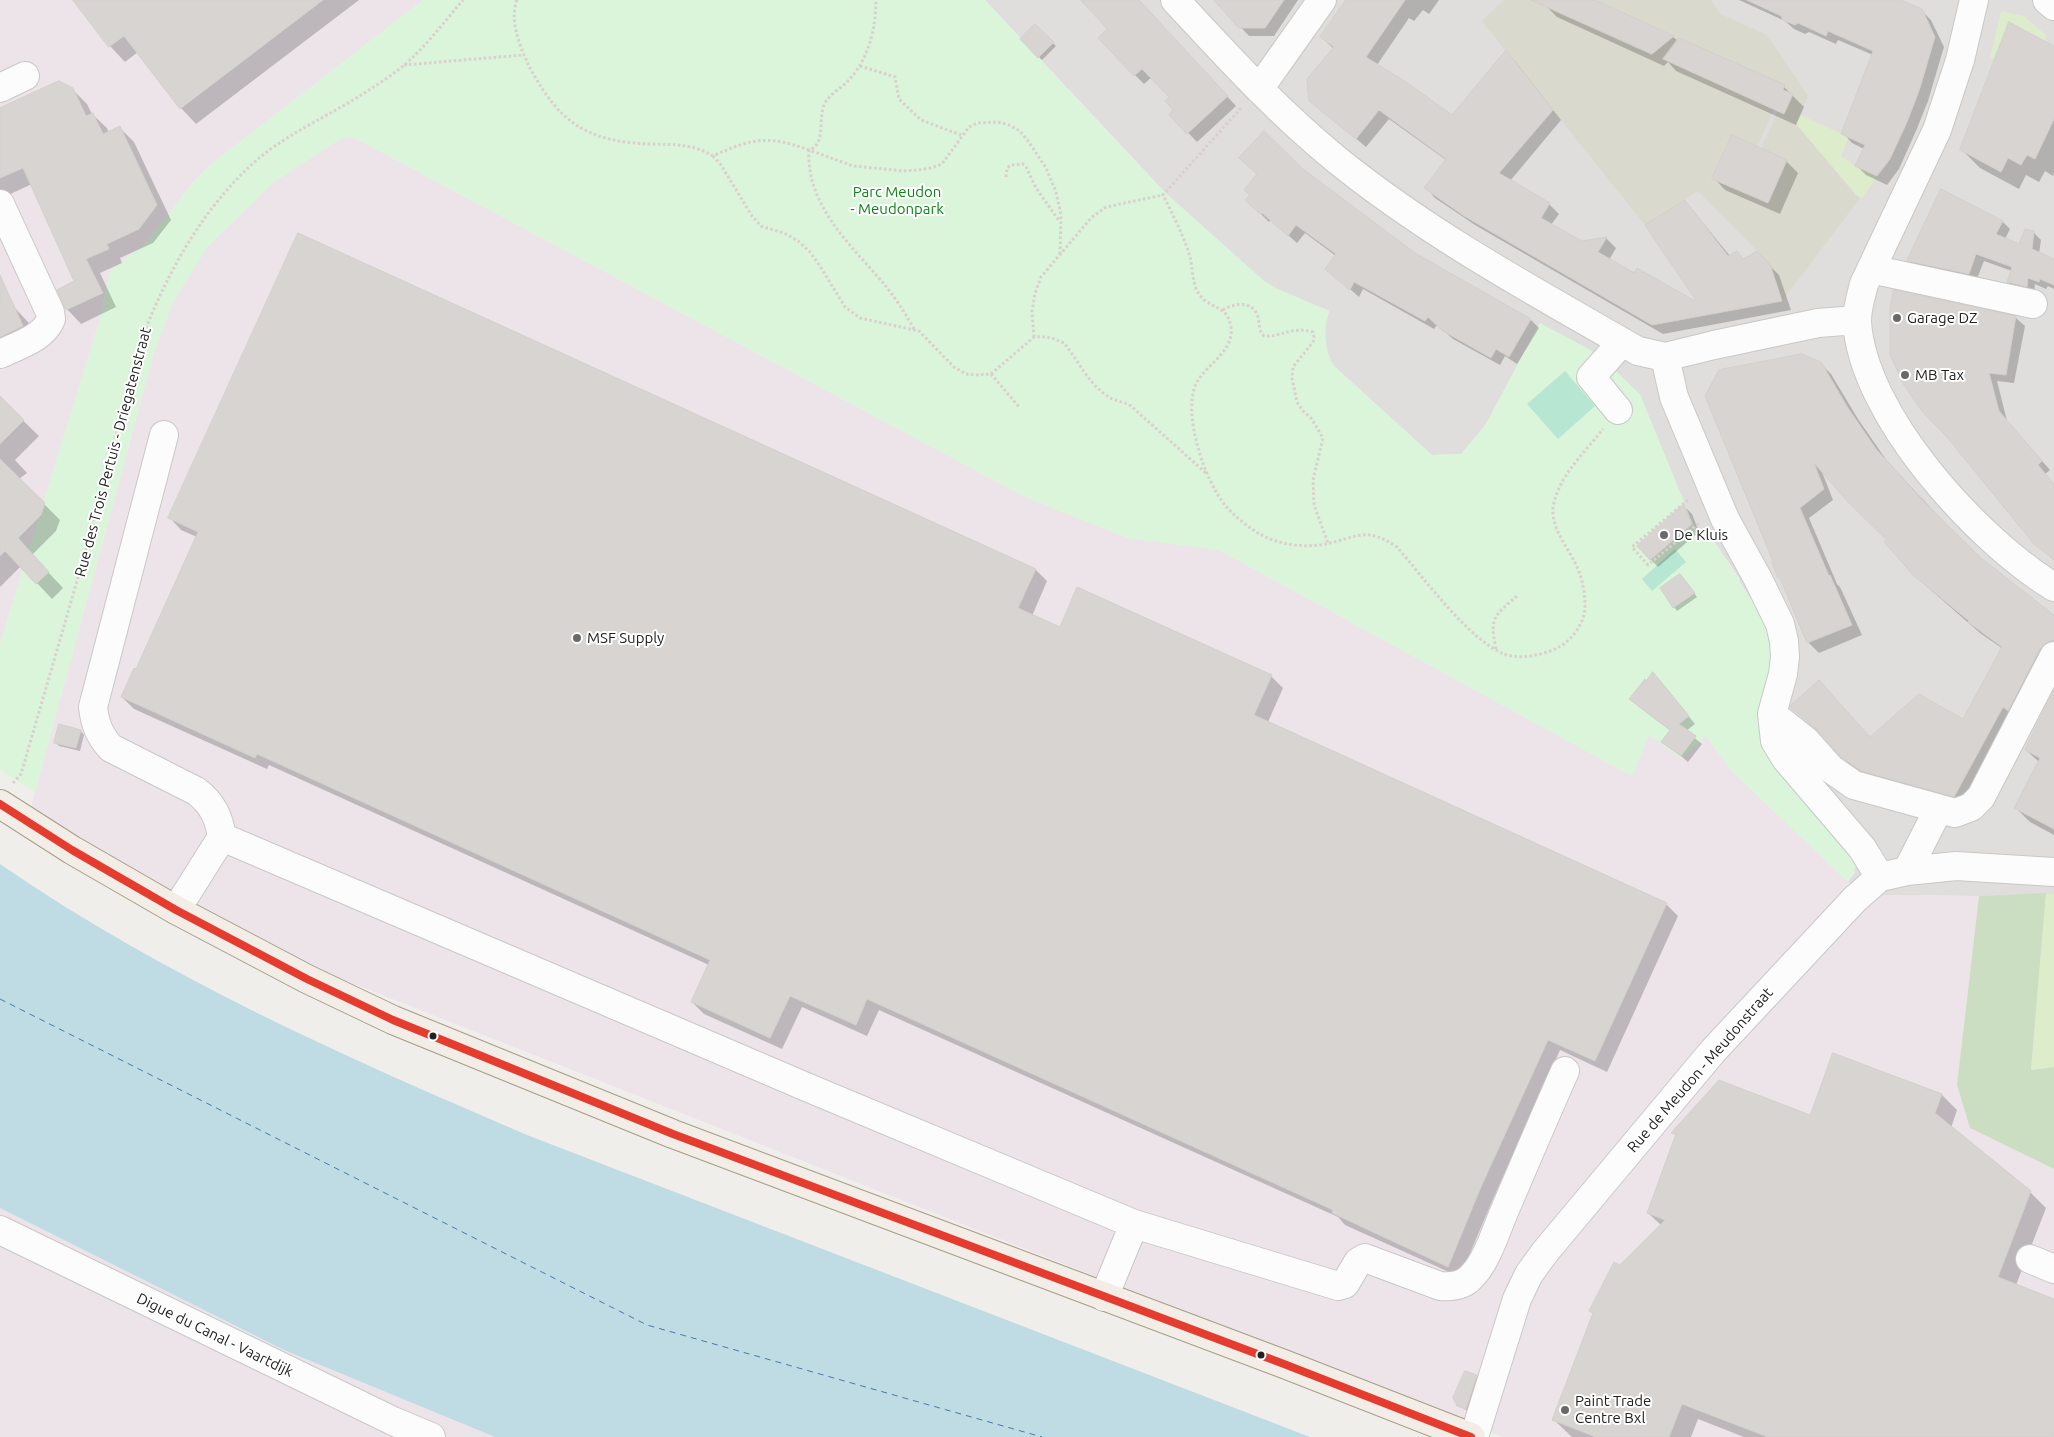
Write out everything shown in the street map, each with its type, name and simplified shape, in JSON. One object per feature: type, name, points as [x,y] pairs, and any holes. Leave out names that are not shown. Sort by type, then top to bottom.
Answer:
[{"type":"main road","points":[[4,797],[72,850],[176,910],[307,979],[393,1020],[502,1066],[683,1138],[1473,1437]]},
{"type":"street","points":[[1176,0],[1252,97],[1286,116],[1337,160],[1401,208],[1489,266],[1644,354],[1665,357],[1818,324],[1857,320]]},
{"type":"street","points":[[1252,97],[1322,0]]},
{"type":"street","points":[[1974,0],[1960,60],[1938,130],[1871,269],[1860,300],[1857,320],[1859,340],[1870,378],[1898,430],[1937,480],[1979,526],[2016,559],[2054,587]]},
{"type":"street","points":[[2047,0],[2054,6]]},
{"type":"street","points":[[0,88],[25,76]]},
{"type":"street","points":[[0,204],[51,316],[50,323],[37,336],[0,354]]},
{"type":"street","points":[[1871,269],[2033,304]]},
{"type":"street","points":[[1618,410],[1591,377],[1622,342]]},
{"type":"street","points":[[1665,357],[1674,397],[1725,519],[1780,624],[1785,657],[1783,674],[1772,714],[1775,740],[1786,759],[1862,848],[1880,877]]},
{"type":"street","points":[[164,435],[93,707],[94,723],[101,737],[111,748],[196,791],[214,809],[222,837],[176,910]]},
{"type":"street","points":[[1772,714],[1806,741],[1831,769],[1846,780],[1864,788],[1955,813],[1971,807],[1982,796],[2054,656]]},
{"type":"street","points":[[1907,871],[1934,818]]},
{"type":"street","points":[[222,837],[804,1086],[1134,1224],[1338,1286],[1346,1284],[1358,1262],[1365,1258],[1440,1286],[1451,1287],[1461,1284],[1470,1278],[1477,1270],[1485,1254],[1565,1071]]},
{"type":"street","name":"Rue de Meudon - Meudonstraat","points":[[1473,1437],[1517,1299],[1528,1274],[1718,1046],[1855,899],[1880,877],[1907,871],[1956,866],[2054,872]]},
{"type":"street","points":[[1104,1297],[1134,1224]]},
{"type":"street","name":"Digue du Canal - Vaartdijk","points":[[0,1230],[393,1421],[431,1437]]},
{"type":"path","name":"Rue des Trois Pertuis - Driegatenstraat","points":[[4,797],[21,774],[84,557],[142,338],[155,304],[171,271],[204,218],[238,178],[259,159],[294,133],[355,98],[403,65],[414,56],[463,0]]},
{"type":"path","points":[[517,0],[514,22],[523,55],[539,84],[557,109],[569,120],[594,135],[616,141],[693,146],[713,156],[752,216],[761,226],[786,234],[798,241],[810,252],[845,307],[860,318],[890,326],[914,329]]},
{"type":"path","points":[[809,150],[815,148],[820,142],[820,118],[825,103],[860,66],[873,28],[876,0]]},
{"type":"path","points":[[403,65],[523,55]]},
{"type":"path","points":[[860,66],[896,77],[899,99],[921,120],[961,136]]},
{"type":"path","points":[[1034,337],[1032,312],[1035,293],[1041,277],[1091,218],[1098,212],[1116,204],[1163,195],[1252,97]]},
{"type":"path","points":[[713,156],[737,145],[761,139],[786,142],[853,166],[918,170],[942,164],[969,127],[988,121],[998,122],[1020,132],[1046,168],[1060,203],[1060,254]]},
{"type":"path","points":[[809,150],[812,180],[822,206],[853,249],[884,283],[914,329],[927,338],[954,367],[966,374],[991,374],[1034,337],[1051,338],[1064,343],[1100,391],[1111,399],[1122,401],[1131,406],[1207,474]]},
{"type":"path","points":[[1006,177],[1007,168],[1011,165],[1023,164],[1036,188],[1060,223]]},
{"type":"path","points":[[1163,195],[1190,257],[1199,294],[1223,310],[1231,328],[1228,345],[1201,375],[1194,389],[1191,412],[1194,430],[1207,474],[1225,505],[1260,535],[1294,545],[1307,546],[1328,543],[1357,535],[1377,536],[1391,543],[1397,547],[1473,633],[1504,654],[1519,657],[1553,650],[1574,635],[1581,623],[1585,609],[1584,586],[1577,567],[1556,530],[1553,510],[1558,492],[1564,480],[1618,410]]},
{"type":"path","points":[[1223,310],[1236,304],[1244,304],[1252,308],[1257,314],[1260,329],[1264,336],[1301,329],[1312,332],[1314,336],[1313,342],[1294,368],[1292,378],[1297,402],[1302,411],[1311,418],[1323,438],[1313,480],[1314,505],[1328,543]]},
{"type":"path","points":[[991,374],[1020,408]]},
{"type":"path","points":[[1689,499],[1632,547],[1648,565],[1699,523]]},
{"type":"path","points":[[1496,650],[1492,624],[1499,611],[1518,595]]},
{"type":"shaded area","points":[[0,0],[423,0],[210,165],[194,181],[144,245],[110,271],[99,322],[0,644]]},
{"type":"shaded area","points":[[985,0],[2054,0],[2054,894],[1979,896],[1873,895],[1848,882],[1855,872],[1775,755],[1739,578],[1711,537],[1694,526],[1683,500],[1540,323],[1486,424],[1461,454],[1432,455],[1335,367],[1328,357],[1324,329],[1329,311],[1275,288],[1264,281],[1174,202]]},
{"type":"shaded area","points":[[1504,0],[1711,0],[1720,14],[1767,35],[1808,96],[1796,124],[1860,198],[1782,301],[1770,264],[1698,191],[1645,225],[1482,21]]},
{"type":"shaded area","points":[[353,137],[1027,498],[1127,538],[1219,550],[1632,776],[1649,734],[1706,736],[1730,769],[1848,882],[1873,895],[1979,896],[1957,1085],[1970,1128],[2054,1169],[2054,1437],[1502,1437],[329,974],[155,890],[30,811],[153,356],[173,302],[208,246],[274,182],[340,139]]},
{"type":"shaded area","points":[[0,1208],[284,1350],[495,1437],[0,1437]]},
{"type":"green space","name":"Parc Meudon - Meudonpark","points":[[423,0],[985,0],[1158,186],[1264,281],[1275,288],[1329,311],[1326,339],[1328,353],[1335,367],[1432,455],[1462,454],[1486,424],[1540,323],[1598,354],[1640,394],[1694,526],[1711,537],[1762,616],[1774,648],[1770,683],[1857,864],[1848,882],[1730,769],[1706,736],[1682,759],[1649,735],[1632,776],[1219,550],[1127,538],[1027,498],[353,137],[340,139],[274,182],[208,246],[173,302],[153,356],[35,792],[0,770],[0,644],[99,322],[110,271],[144,245],[194,181],[210,165]]},
{"type":"green space","points":[[2001,11],[2024,16],[2047,36],[2045,41],[2009,22],[1994,59],[1990,58]]},
{"type":"green space","points":[[1800,115],[1849,137],[1841,156],[1855,166],[1877,176],[1862,199],[1856,195],[1796,124]]},
{"type":"green space","points":[[1565,371],[1595,406],[1558,439],[1527,404]]},
{"type":"green space","points":[[1675,549],[1686,562],[1652,591],[1642,579]]},
{"type":"green space","points":[[2046,893],[2054,894],[2054,1067],[2031,1070]]},
{"type":"green space","points":[[2046,893],[2031,1070],[2054,1067],[2054,1169],[1970,1128],[1957,1085],[1979,896]]},
{"type":"water","points":[[0,864],[62,905],[191,979],[324,1045],[459,1106],[527,1135],[1310,1437],[495,1437],[284,1350],[0,1208]]},
{"type":"pier","points":[[1774,109],[1778,111],[1761,149],[1757,147]]},
{"type":"building","points":[[73,0],[323,0],[180,109],[124,36],[109,47]]},
{"type":"building","points":[[1081,0],[1139,0],[1228,96],[1187,134],[1169,115],[1173,110],[1165,101],[1169,97],[1142,69],[1134,76],[1098,38],[1107,29]]},
{"type":"building","points":[[1214,0],[1284,0],[1265,28],[1239,28]]},
{"type":"building","points":[[1346,0],[1405,0],[1366,57],[1409,84],[1452,115],[1506,50],[1553,110],[1499,173],[1550,203],[1541,218],[1582,241],[1607,237],[1598,252],[1634,273],[1637,268],[1697,302],[1645,225],[1685,200],[1728,256],[1737,251],[1743,259],[1757,251],[1770,264],[1782,301],[1652,325],[1464,216],[1424,188],[1446,159],[1379,110],[1356,139],[1309,101],[1307,79],[1334,47],[1320,37]]},
{"type":"building","points":[[1531,0],[1595,0],[1674,36],[1652,54]]},
{"type":"building","points":[[1747,0],[1901,0],[1922,9],[1935,37],[1919,91],[1907,122],[1890,159],[1877,176],[1855,166],[1865,145],[1841,134],[1873,51],[1828,31],[1826,36],[1798,23],[1795,25],[1783,20],[1781,16]]},
{"type":"building","points":[[2009,22],[2054,46],[2054,119],[2035,159],[2027,155],[2021,165],[2008,158],[2001,172],[1960,150]]},
{"type":"building","points":[[1035,24],[1054,42],[1038,58],[1020,39]]},
{"type":"building","points":[[1679,38],[1785,85],[1783,90],[1793,94],[1784,114],[1663,59]]},
{"type":"building","points":[[59,81],[73,88],[86,116],[93,113],[103,134],[120,126],[157,205],[139,229],[107,244],[109,249],[86,259],[103,293],[66,310],[57,290],[74,281],[23,168],[0,178],[0,108]]},
{"type":"building","points":[[1264,131],[1303,169],[1415,253],[1531,319],[1509,357],[1496,349],[1491,358],[1443,331],[1428,317],[1425,321],[1354,282],[1350,290],[1325,269],[1336,254],[1296,225],[1288,236],[1262,213],[1260,214],[1245,200],[1250,195],[1244,190],[1257,174],[1239,158]]},
{"type":"building","points":[[1732,135],[1787,160],[1768,203],[1712,179]]},
{"type":"building","points":[[1941,189],[2003,221],[1996,234],[2019,244],[2025,229],[2034,231],[2032,249],[2054,259],[2054,285],[2040,279],[2039,282],[2028,278],[2027,287],[2007,282],[2012,267],[1976,254],[1969,274],[1907,261]]},
{"type":"building","points":[[298,233],[1036,569],[1018,608],[1060,627],[1077,587],[1272,675],[1254,715],[1667,903],[1595,1061],[1548,1040],[1481,1187],[1448,1267],[1332,1213],[1333,1210],[867,999],[856,1025],[790,996],[770,1038],[691,1002],[710,960],[257,754],[255,758],[121,697],[134,668],[136,669],[198,532],[168,518]]},
{"type":"building","points":[[0,275],[23,326],[0,337]]},
{"type":"building","points":[[1894,290],[2016,316],[2006,375],[1989,373],[1999,411],[2042,461],[2038,465],[2054,484],[2054,560],[2034,544],[1946,436],[1921,410],[1904,385],[1890,355],[1890,308]]},
{"type":"building","points":[[1802,354],[1821,362],[1848,408],[1876,449],[1926,504],[1981,558],[2054,615],[2054,640],[2046,643],[2040,649],[2008,711],[2003,707],[1954,797],[1861,771],[1841,757],[1818,730],[1790,707],[1819,680],[1870,737],[1919,694],[1963,719],[2002,647],[1968,622],[1913,575],[1884,542],[1887,540],[1847,501],[1814,463],[1824,489],[1800,508],[1852,625],[1807,643],[1780,578],[1778,578],[1772,563],[1773,561],[1705,396],[1719,370]]},
{"type":"building","points":[[0,396],[24,420],[0,444]]},
{"type":"building","points":[[0,459],[45,503],[41,515],[18,538],[49,572],[36,584],[5,551],[0,556]]},
{"type":"building","name":"De Kluis","points":[[1684,504],[1692,524],[1650,560],[1637,546]]},
{"type":"building","points":[[1680,574],[1695,593],[1673,608],[1660,588]]},
{"type":"building","points":[[1653,672],[1689,716],[1679,724],[1696,736],[1681,756],[1661,742],[1670,730],[1629,699]]},
{"type":"building","points":[[2054,690],[2054,829],[2014,808],[2040,758],[2025,750]]},
{"type":"building","points":[[59,724],[81,730],[76,748],[54,743]]},
{"type":"building","points":[[1833,1053],[1942,1094],[1935,1113],[2031,1191],[1998,1277],[2054,1299],[2054,1437],[1768,1437],[1682,1404],[1669,1437],[1596,1437],[1552,1420],[1593,1313],[1589,1311],[1614,1262],[1620,1265],[1665,1220],[1647,1213],[1676,1134],[1671,1133],[1719,1080],[1810,1115]]},
{"type":"building","points":[[1465,1371],[1477,1375],[1466,1409],[1457,1406],[1453,1398]]},
{"type":"ferry route","points":[[0,999],[647,1325],[1042,1437]]},
{"type":"transit line","points":[[0,804],[72,850],[176,910],[307,979],[393,1020],[673,1134],[1284,1364],[1471,1437]]},
{"type":"place","name":"Garage DZ","points":[[1897,318]]},
{"type":"place","name":"MB Tax","points":[[1905,375]]},
{"type":"place","name":"De Kluis","points":[[1664,535]]},
{"type":"place","name":"MSF Supply","points":[[577,638]]},
{"type":"place","name":"Paint Trade Centre Bxl","points":[[1565,1410]]}]
